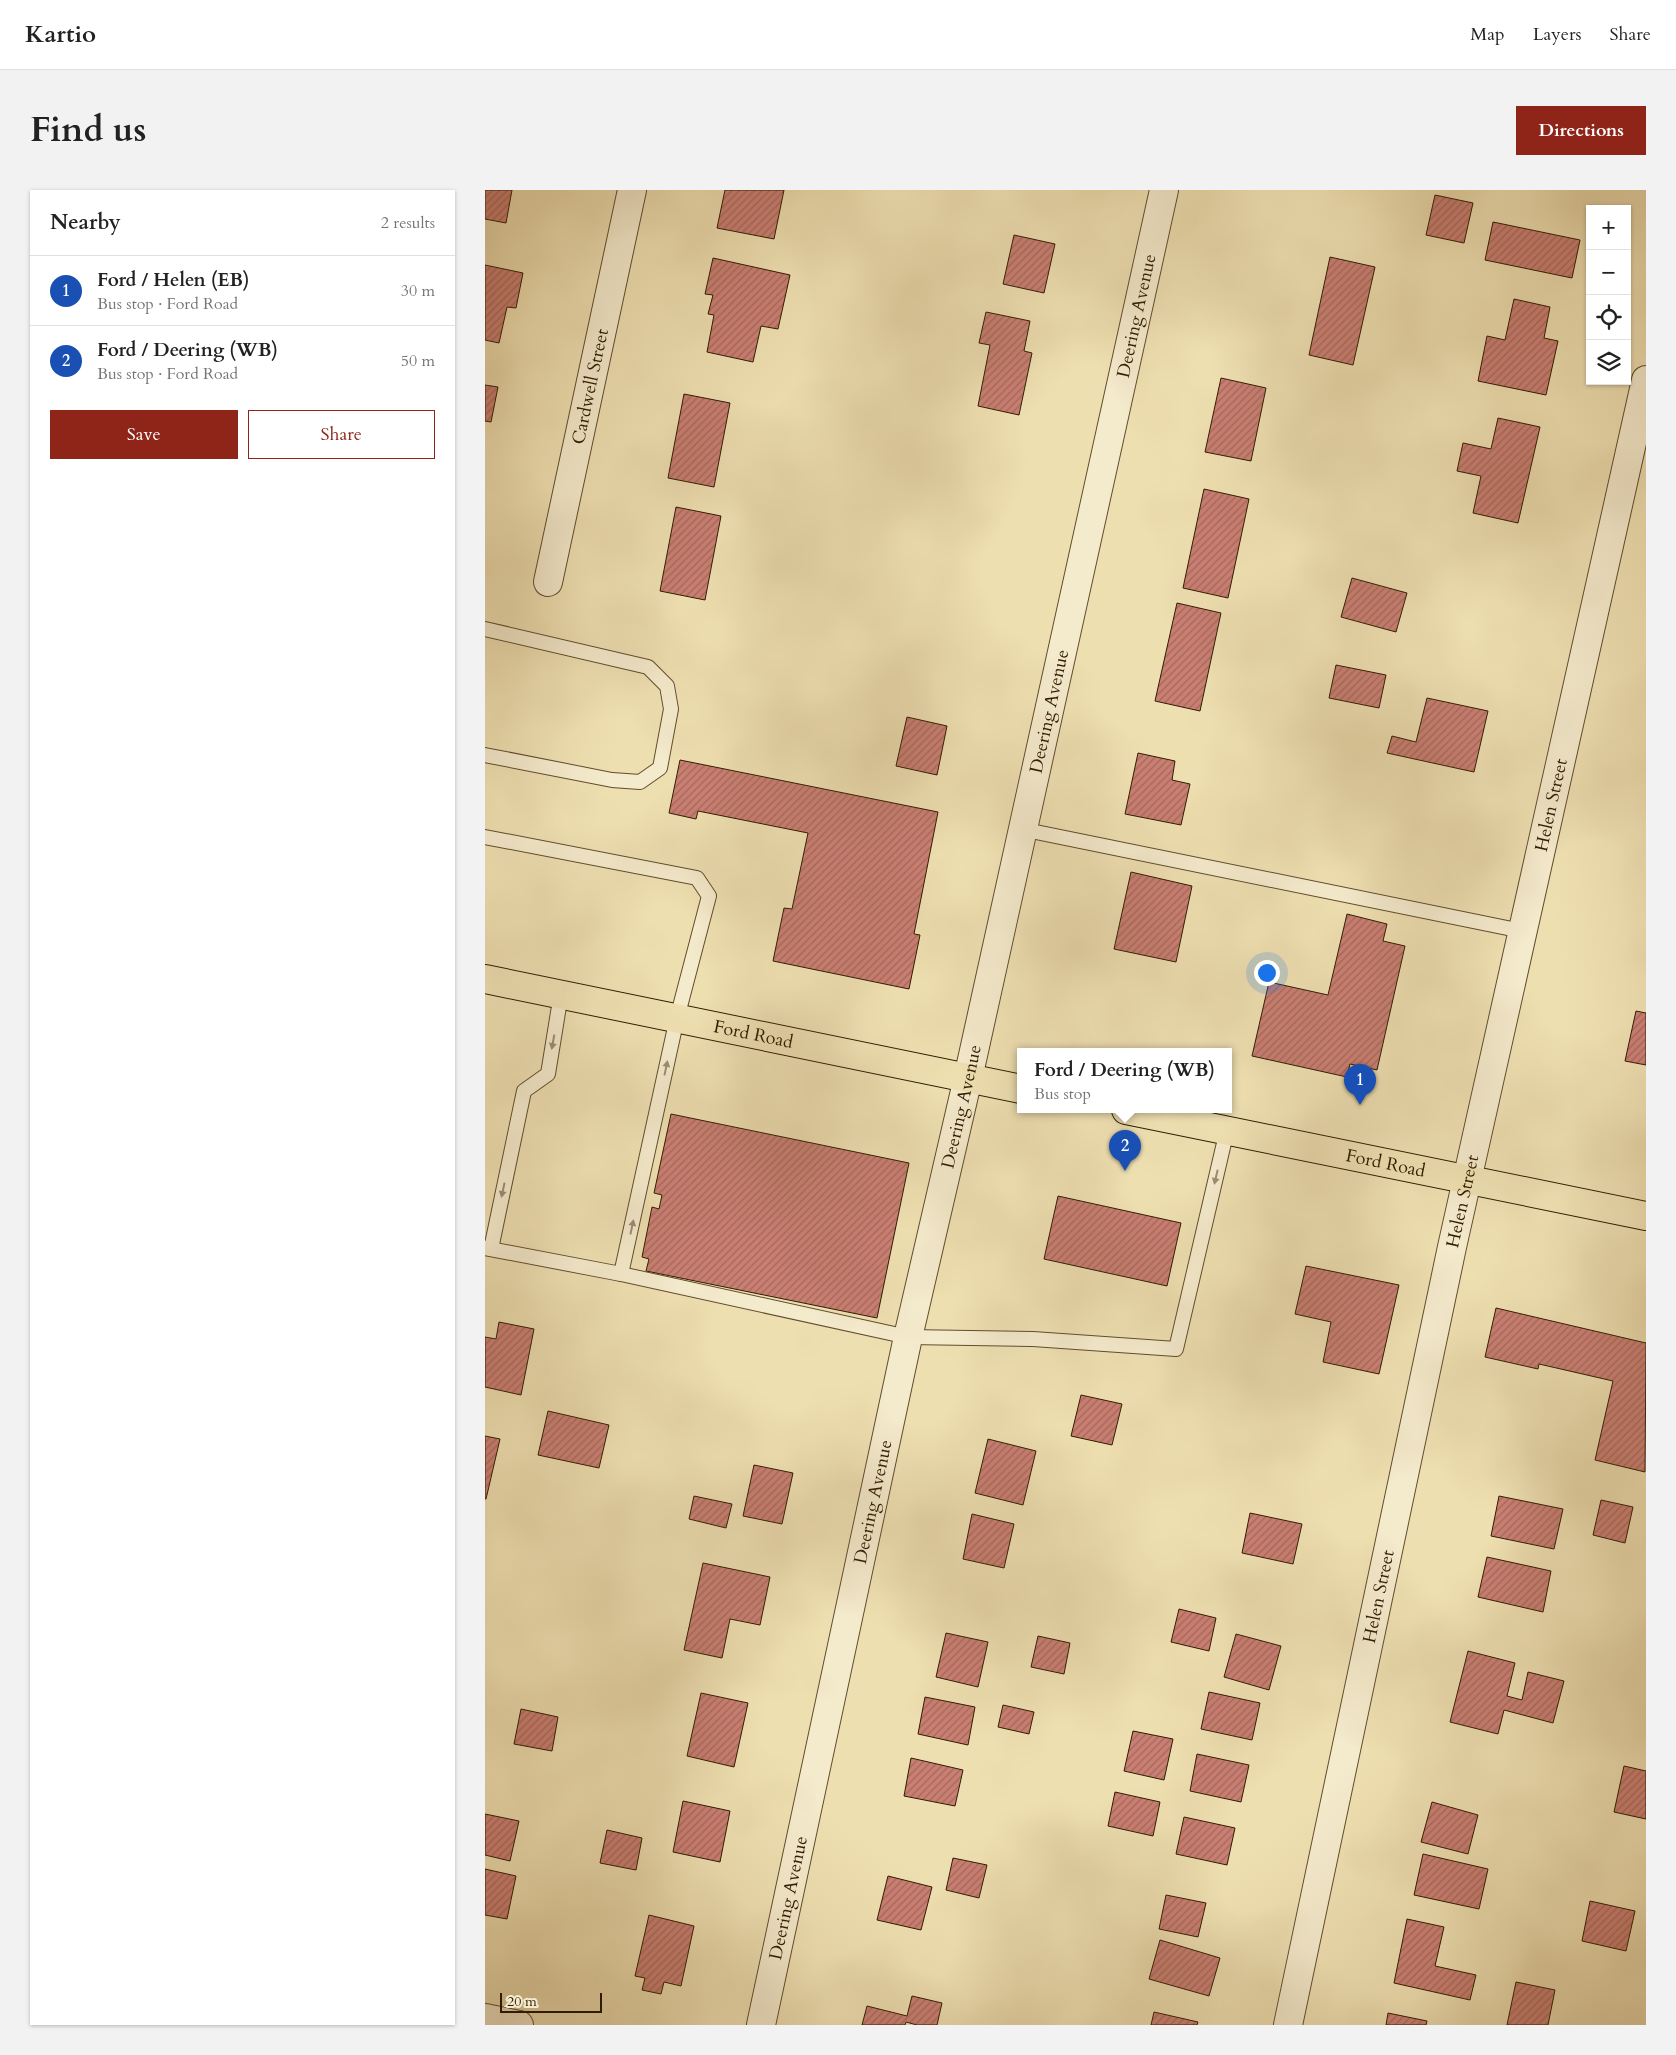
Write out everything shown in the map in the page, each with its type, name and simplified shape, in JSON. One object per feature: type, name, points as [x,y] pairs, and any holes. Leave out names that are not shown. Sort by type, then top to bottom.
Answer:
[{"type":"main road","name":"Ford Road","points":[[485,979],[1017,1088]]},
{"type":"main road","name":"Ford Road","points":[[1141,1113],[1646,1216]]},
{"type":"street","name":"Cardwell Street","points":[[548,582],[632,190]]},
{"type":"street","name":"Deering Avenue","points":[[761,2025],[908,1337],[968,1078],[1021,829],[1164,190]]},
{"type":"street","name":"Helen Street","points":[[1288,2025],[1467,1179],[1646,380]]},
{"type":"street","points":[[485,2018],[519,2025]]},
{"type":"lane","points":[[485,629],[648,667],[667,686],[671,710],[660,768],[640,782],[612,780],[485,755]]},
{"type":"lane","points":[[1021,829],[1522,931]]},
{"type":"lane","points":[[485,837],[697,878],[709,896],[677,1018],[621,1274]]},
{"type":"lane","points":[[561,994],[547,1074],[524,1091],[488,1248],[621,1274],[908,1337],[1033,1339],[1175,1349],[1227,1130]]},
{"type":"building","points":[[485,190],[512,190],[506,223],[485,219]]},
{"type":"building","points":[[725,190],[784,190],[774,239],[717,228]]},
{"type":"building","points":[[1435,195],[1473,203],[1464,243],[1426,235]]},
{"type":"building","points":[[1493,222],[1580,240],[1572,278],[1485,260]]},
{"type":"building","points":[[1014,235],[1055,244],[1044,293],[1003,284]]},
{"type":"building","points":[[1330,257],[1375,267],[1353,365],[1309,355]]},
{"type":"building","points":[[713,258],[790,275],[778,329],[761,326],[753,362],[707,352],[714,315],[708,314],[713,295],[705,294]]},
{"type":"building","points":[[485,265],[523,273],[516,308],[507,307],[499,343],[485,340]]},
{"type":"building","points":[[1514,299],[1550,307],[1544,338],[1558,341],[1546,395],[1478,381],[1487,336],[1505,340]]},
{"type":"building","points":[[986,312],[1030,321],[1024,351],[1032,353],[1019,415],[978,406],[990,345],[979,343]]},
{"type":"building","points":[[1221,378],[1266,388],[1251,461],[1205,452]]},
{"type":"building","points":[[485,385],[498,387],[491,422],[485,421]]},
{"type":"building","points":[[684,394],[730,403],[714,487],[668,478]]},
{"type":"building","points":[[1498,418],[1540,427],[1518,523],[1473,513],[1481,476],[1457,471],[1463,443],[1491,449]]},
{"type":"building","points":[[1204,489],[1249,499],[1228,598],[1183,588]]},
{"type":"building","points":[[676,507],[721,516],[705,600],[660,591]]},
{"type":"building","points":[[1352,578],[1407,593],[1396,632],[1341,617]]},
{"type":"building","points":[[1177,603],[1221,613],[1200,711],[1155,701]]},
{"type":"building","points":[[1336,665],[1386,675],[1379,708],[1329,698]]},
{"type":"building","points":[[1427,698],[1488,711],[1474,772],[1387,753],[1392,736],[1416,742]]},
{"type":"building","points":[[907,717],[947,726],[937,775],[896,766]]},
{"type":"building","points":[[1138,753],[1175,761],[1172,780],[1190,784],[1181,825],[1125,814]]},
{"type":"building","points":[[680,760],[938,812],[914,934],[920,935],[909,989],[773,961],[784,908],[792,909],[808,833],[698,811],[696,819],[669,813]]},
{"type":"building","points":[[1131,872],[1192,886],[1176,962],[1114,949]]},
{"type":"building","points":[[1347,914],[1387,924],[1383,941],[1405,946],[1377,1070],[1350,1064],[1347,1077],[1252,1056],[1269,982],[1328,995]]},
{"type":"building","points":[[1636,1011],[1646,1013],[1646,1065],[1625,1061]]},
{"type":"building","points":[[671,1114],[909,1163],[877,1318],[646,1271],[649,1259],[642,1257],[652,1207],[659,1209],[662,1195],[654,1193]]},
{"type":"building","points":[[1058,1196],[1181,1223],[1167,1286],[1044,1259]]},
{"type":"building","points":[[1306,1266],[1399,1285],[1379,1374],[1323,1362],[1331,1322],[1295,1314]]},
{"type":"building","points":[[1496,1308],[1646,1343],[1645,1472],[1595,1460],[1613,1381],[1539,1364],[1538,1369],[1485,1357]]},
{"type":"building","points":[[499,1322],[534,1329],[521,1395],[485,1387],[485,1337],[496,1339]]},
{"type":"building","points":[[1081,1395],[1122,1404],[1112,1445],[1071,1436]]},
{"type":"building","points":[[548,1411],[609,1425],[599,1468],[538,1455]]},
{"type":"building","points":[[485,1436],[500,1439],[486,1499],[485,1499]]},
{"type":"building","points":[[988,1439],[1036,1451],[1023,1505],[975,1493]]},
{"type":"building","points":[[754,1465],[793,1473],[782,1524],[743,1516]]},
{"type":"building","points":[[694,1496],[732,1504],[726,1528],[689,1519]]},
{"type":"building","points":[[1499,1496],[1563,1509],[1554,1549],[1491,1536]]},
{"type":"building","points":[[1601,1500],[1633,1507],[1625,1543],[1593,1535]]},
{"type":"building","points":[[1250,1513],[1302,1524],[1293,1564],[1242,1553]]},
{"type":"building","points":[[972,1514],[1014,1524],[1004,1568],[963,1559]]},
{"type":"building","points":[[1487,1557],[1551,1571],[1543,1612],[1478,1597]]},
{"type":"building","points":[[703,1563],[770,1577],[760,1625],[730,1619],[722,1658],[684,1650]]},
{"type":"building","points":[[1179,1609],[1216,1618],[1209,1651],[1171,1642]]},
{"type":"building","points":[[946,1633],[988,1642],[978,1687],[936,1677]]},
{"type":"building","points":[[1236,1634],[1281,1646],[1269,1690],[1224,1677]]},
{"type":"building","points":[[1038,1636],[1070,1643],[1064,1674],[1031,1667]]},
{"type":"building","points":[[1468,1651],[1515,1663],[1507,1696],[1522,1700],[1528,1672],[1564,1681],[1553,1723],[1504,1710],[1498,1734],[1450,1722]]},
{"type":"building","points":[[1209,1692],[1260,1703],[1252,1740],[1201,1729]]},
{"type":"building","points":[[701,1693],[748,1703],[734,1767],[687,1756]]},
{"type":"building","points":[[925,1697],[975,1707],[968,1745],[918,1734]]},
{"type":"building","points":[[1003,1705],[1034,1712],[1029,1734],[998,1727]]},
{"type":"building","points":[[521,1709],[558,1717],[552,1751],[514,1744]]},
{"type":"building","points":[[1133,1731],[1173,1739],[1164,1780],[1124,1771]]},
{"type":"building","points":[[1197,1754],[1249,1765],[1241,1802],[1190,1791]]},
{"type":"building","points":[[911,1758],[963,1770],[955,1806],[904,1796]]},
{"type":"building","points":[[1624,1766],[1646,1771],[1646,1819],[1614,1812]]},
{"type":"building","points":[[1115,1792],[1160,1802],[1153,1836],[1108,1826]]},
{"type":"building","points":[[683,1801],[730,1811],[720,1862],[673,1852]]},
{"type":"building","points":[[1432,1802],[1478,1815],[1468,1854],[1421,1842]]},
{"type":"building","points":[[485,1814],[519,1821],[510,1861],[485,1855]]},
{"type":"building","points":[[1184,1817],[1235,1828],[1227,1865],[1176,1854]]},
{"type":"building","points":[[607,1830],[642,1838],[636,1870],[600,1863]]},
{"type":"building","points":[[1423,1854],[1488,1869],[1479,1909],[1414,1895]]},
{"type":"building","points":[[953,1858],[987,1865],[979,1898],[946,1890]]},
{"type":"building","points":[[485,1869],[516,1876],[507,1919],[485,1915]]},
{"type":"building","points":[[888,1876],[932,1887],[921,1930],[877,1920]]},
{"type":"building","points":[[1166,1895],[1206,1903],[1198,1937],[1159,1929]]},
{"type":"building","points":[[1590,1901],[1635,1911],[1626,1951],[1582,1941]]},
{"type":"building","points":[[649,1915],[694,1926],[681,1986],[664,1982],[661,1994],[642,1990],[645,1978],[635,1976]]},
{"type":"building","points":[[1407,1919],[1444,1927],[1435,1966],[1476,1975],[1470,2000],[1394,1983]]},
{"type":"building","points":[[1160,1940],[1220,1958],[1209,1996],[1149,1979]]},
{"type":"building","points":[[1516,1982],[1555,1990],[1548,2025],[1507,2025]]},
{"type":"building","points":[[912,1996],[942,2003],[937,2025],[917,2025],[906,2022],[905,2025],[862,2025],[867,2006],[907,2016]]},
{"type":"building","points":[[1154,2012],[1198,2022],[1197,2025],[1151,2025]]},
{"type":"building","points":[[1388,2013],[1427,2021],[1426,2025],[1386,2025]]},
{"type":"place","name":"Ford / Helen (EB)","points":[[1360,1105]]},
{"type":"place","name":"Ford / Deering (WB)","points":[[1125,1171]]}]
